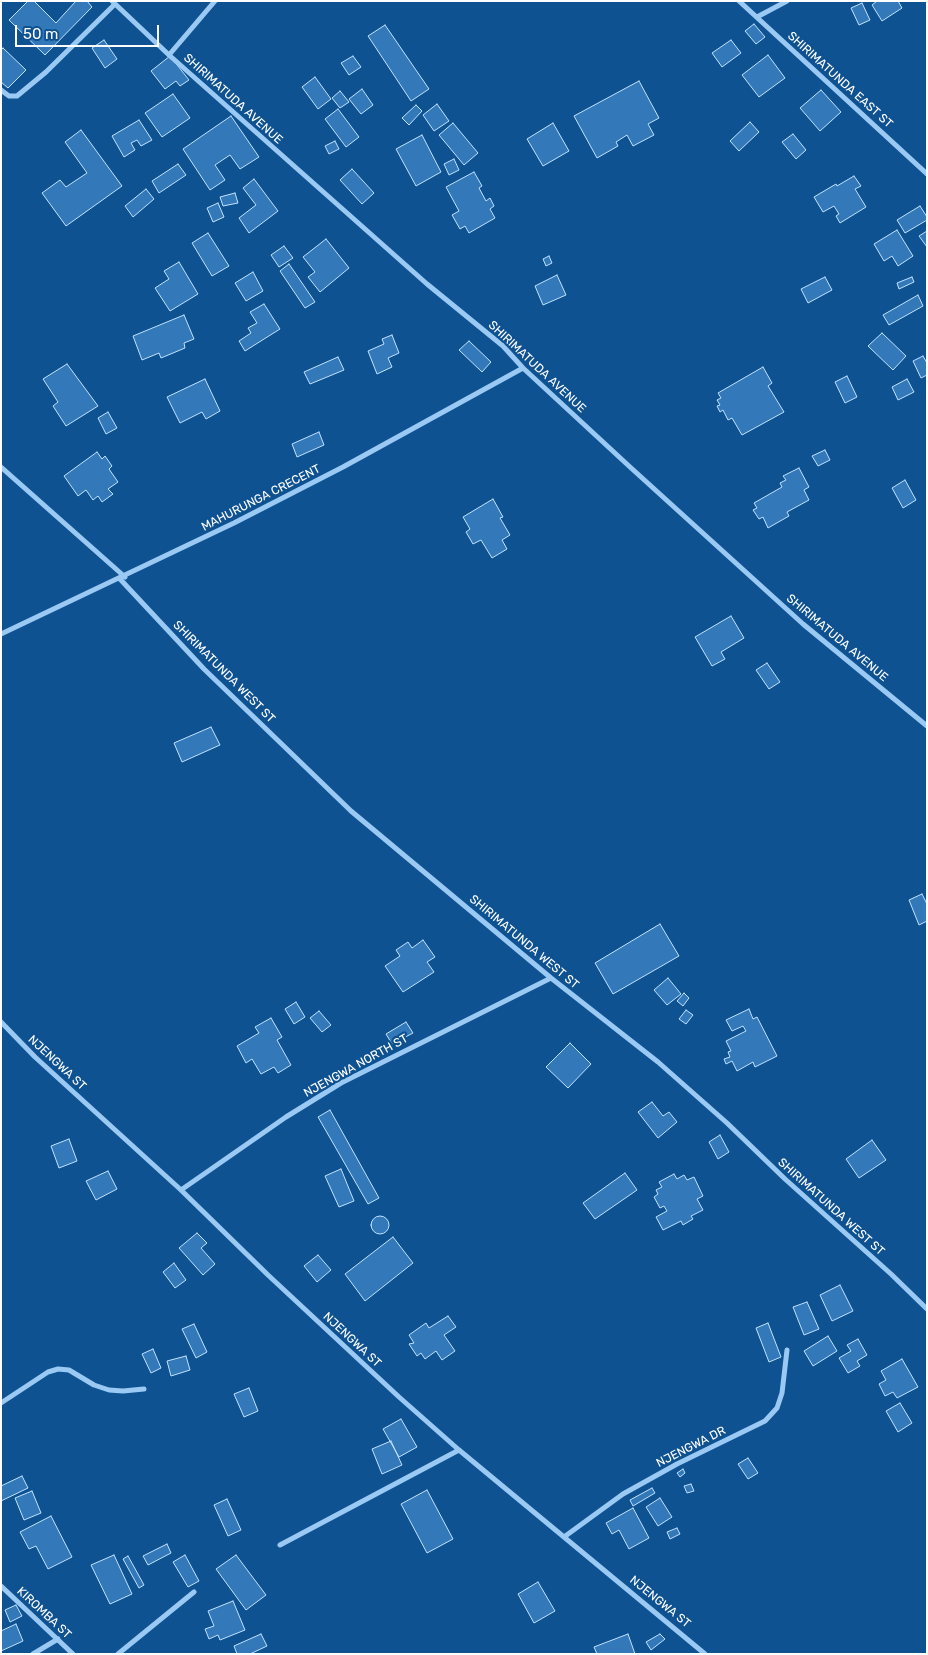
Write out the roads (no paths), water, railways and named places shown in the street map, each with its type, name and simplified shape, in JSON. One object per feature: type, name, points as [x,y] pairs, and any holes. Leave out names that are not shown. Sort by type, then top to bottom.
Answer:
[{"type":"street","points":[[169,55],[215,1]]},
{"type":"street","name":"SHIRIMATUNDA EAST ST","points":[[739,1],[927,174]]},
{"type":"street","points":[[757,17],[787,1]]},
{"type":"street","points":[[1,90],[9,96],[17,96],[46,72],[113,3]]},
{"type":"street","name":"SHIRIMATUDA AVENUE","points":[[113,3],[427,284],[503,346],[523,368],[803,624],[927,726]]},
{"type":"street","name":"MAHURUNGA CRECENT","points":[[1,634],[234,523],[523,368]]},
{"type":"street","name":"SHIRIMATUNDA WEST ST","points":[[1,466],[122,578],[204,669],[351,811],[551,978],[658,1062],[927,1309]]},
{"type":"street","name":"NJENGWA NORTH ST","points":[[181,1190],[286,1117],[341,1083],[551,978]]},
{"type":"street","name":"NJENGWA ST","points":[[1,1022],[35,1057],[181,1190],[283,1289],[399,1397],[459,1450],[706,1654]]},
{"type":"street","name":"NJENGWA DR","points":[[564,1537],[623,1494],[677,1464],[765,1421],[776,1408],[782,1392],[787,1350]]},
{"type":"street","points":[[1,1403],[48,1372],[58,1369],[69,1370],[94,1385],[109,1390],[123,1392],[144,1389]]},
{"type":"street","points":[[280,1544],[459,1450]]},
{"type":"street","name":"KIROMBA ST","points":[[1,1586],[73,1654]]},
{"type":"street","points":[[118,1654],[194,1592]]},
{"type":"street","points":[[34,1654],[58,1639]]}]
